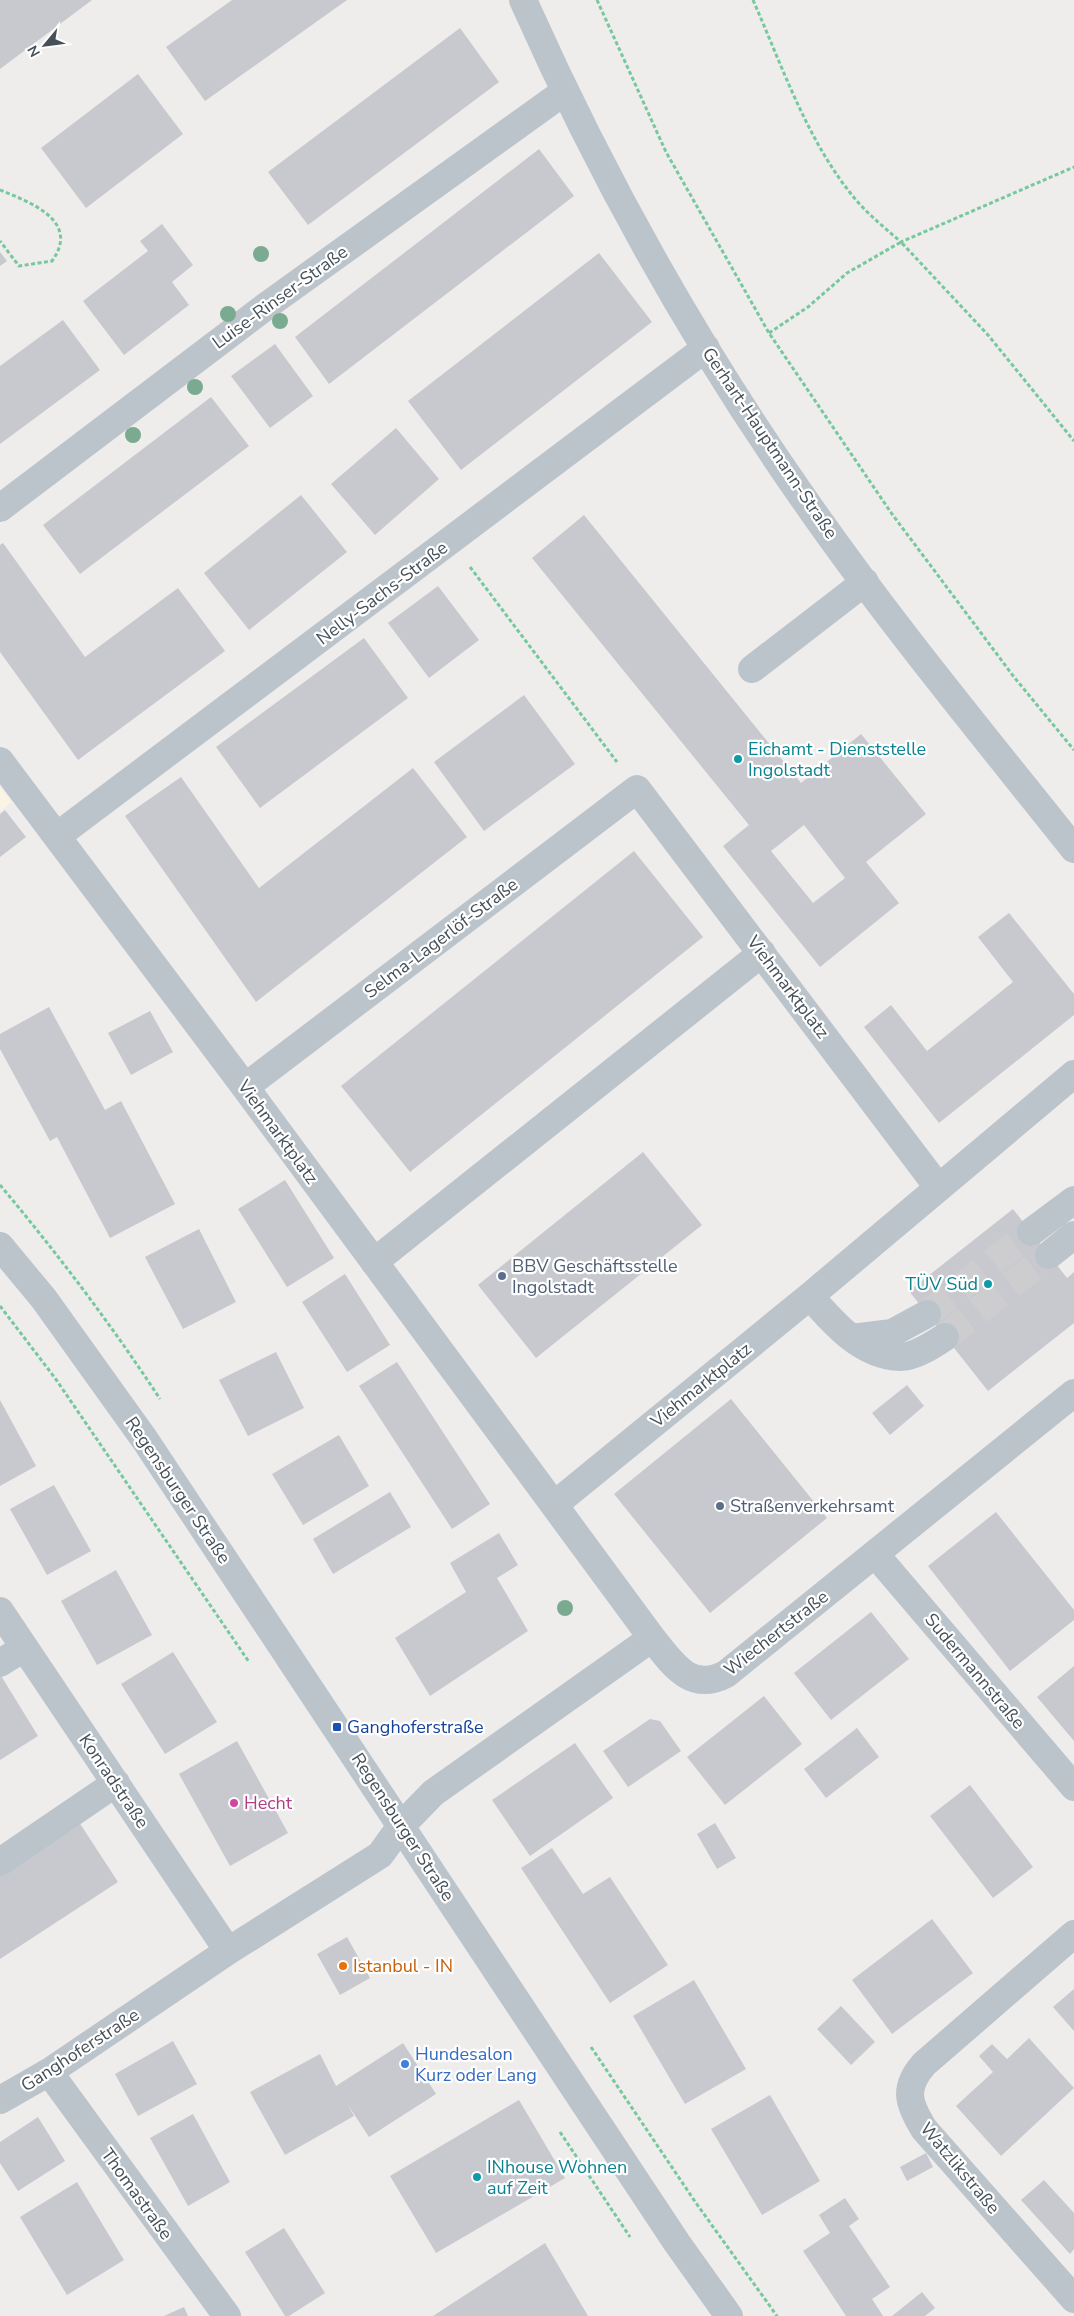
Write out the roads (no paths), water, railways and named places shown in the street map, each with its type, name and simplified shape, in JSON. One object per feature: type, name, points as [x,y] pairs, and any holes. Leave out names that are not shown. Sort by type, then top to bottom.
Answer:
[{"type":"street","name":"Gerhart-Hauptmann-Straße","points":[[523,0],[564,92],[631,222],[706,348],[797,489],[898,626],[1074,849]]},
{"type":"street","name":"Luise-Rinser-Straße","points":[[0,508],[269,304],[564,92]]},
{"type":"street","name":"Nelly-Sachs-Straße","points":[[57,836],[706,348]]},
{"type":"street","points":[[752,669],[865,582]]},
{"type":"street","name":"Viehmarktplatz","points":[[0,761],[245,1087],[652,1638]]},
{"type":"street","name":"Viehmarktplatz","points":[[636,788],[938,1187]]},
{"type":"street","name":"Selma-Lagerlöf-Straße","points":[[245,1087],[636,788]]},
{"type":"street","points":[[374,1262],[762,953]]},
{"type":"street","name":"Viehmarktplatz","points":[[554,1505],[810,1296],[1074,1074]]},
{"type":"street","points":[[1031,1232],[1074,1200]]},
{"type":"street","points":[[1050,1255],[1074,1235]]},
{"type":"street","name":"Regensburger Straße","points":[[0,1246],[44,1299],[145,1440],[725,2315]]},
{"type":"street","points":[[810,1296],[829,1318],[852,1338],[877,1354],[902,1357],[931,1347],[946,1337]]},
{"type":"street","points":[[852,1338],[892,1333],[927,1314]]},
{"type":"street","name":"Wiechertstraße","points":[[652,1638],[680,1671],[702,1680],[714,1680],[726,1674],[1074,1393]]},
{"type":"street","name":"Sudermannstraße","points":[[875,1554],[1074,1787]]},
{"type":"street","name":"Konradstraße","points":[[0,1611],[228,1952]]},
{"type":"street","points":[[401,1826],[433,1793],[652,1638]]},
{"type":"street","points":[[0,1663],[24,1648]]},
{"type":"street","points":[[0,1862],[116,1783]]},
{"type":"street","name":"Ganghoferstraße","points":[[0,2100],[48,2072],[228,1952],[380,1855],[401,1826]]},
{"type":"street","name":"Watzlikstraße","points":[[1074,1934],[924,2064],[914,2076],[909,2091],[913,2110],[924,2129],[1074,2299]]},
{"type":"street","name":"Thomastraße","points":[[48,2072],[227,2316]]},
{"type":"tunnel","points":[[927,1314],[1031,1232]]},
{"type":"tunnel","points":[[945,1337],[1049,1255]]},
{"type":"place","name":"Eichamt - Dienststelle Ingolstadt","points":[[738,759]]},
{"type":"place","name":"BBV Geschäftsstelle Ingolstadt","points":[[502,1276]]},
{"type":"place","name":"TÜV Süd","points":[[988,1284]]},
{"type":"place","name":"Straßenverkehrsamt","points":[[720,1506]]},
{"type":"place","name":"Ganghoferstraße","points":[[337,1727]]},
{"type":"place","name":"Hecht","points":[[234,1803]]},
{"type":"place","name":"Istanbul - IN","points":[[343,1966]]},
{"type":"place","name":"Hundesalon Kurz oder Lang","points":[[405,2064]]},
{"type":"place","name":"INhouse Wohnen auf Zeit","points":[[477,2177]]}]
